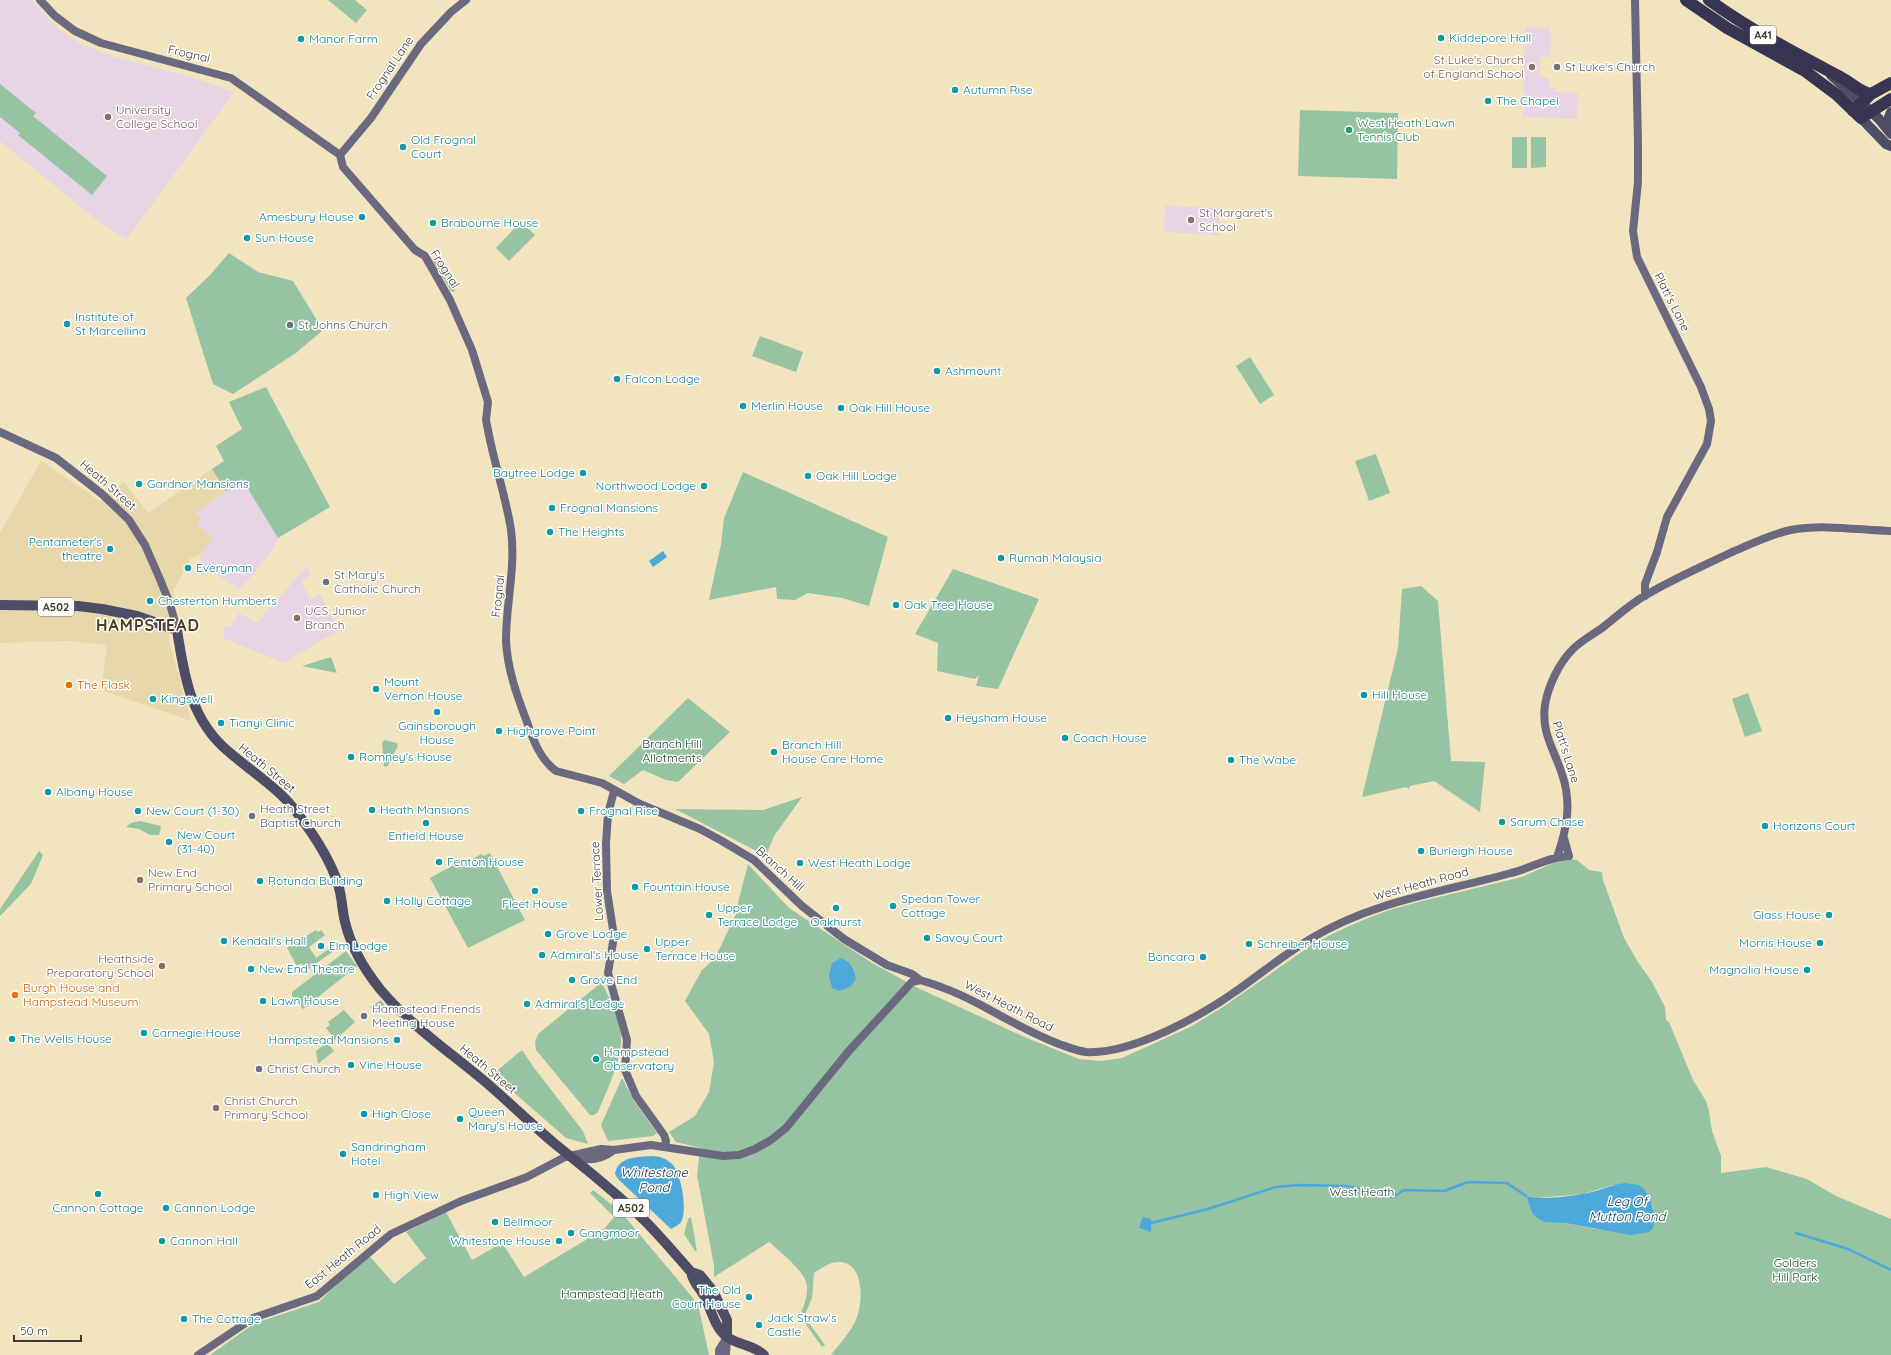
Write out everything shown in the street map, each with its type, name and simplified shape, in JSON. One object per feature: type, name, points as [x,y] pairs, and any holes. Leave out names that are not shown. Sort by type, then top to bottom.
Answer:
[{"type":"highway","name":"A41","points":[[1686,0],[1727,28],[1805,71],[1837,95],[1862,111]]},
{"type":"highway","name":"A41","points":[[1709,0],[1744,24],[1842,78],[1858,89],[1872,94]]},
{"type":"highway","points":[[1862,111],[1872,94],[1891,83]]},
{"type":"highway","points":[[1862,111],[1891,99]]},
{"type":"main road","points":[[1828,71],[1862,111],[1886,144],[1891,146]]},
{"type":"main road","points":[[1862,111],[1891,134]]},
{"type":"main road","points":[[1891,112],[1889,117],[1891,128]]},
{"type":"main road","name":"A502","points":[[0,605],[78,606],[102,609],[137,616],[177,630]]},
{"type":"main road","name":"Heath Street","points":[[177,630],[183,671],[200,717],[207,730],[227,751],[266,781],[289,803],[310,830],[325,856],[338,886],[352,945],[375,982],[392,1002],[428,1036],[481,1078],[553,1142],[572,1156],[647,1222],[691,1272],[700,1275],[713,1291],[727,1320],[727,1337]]},
{"type":"main road","points":[[727,1337],[757,1350],[764,1355]]},
{"type":"street","name":"Frognal","points":[[40,0],[55,16],[75,31],[101,43],[231,78],[340,155],[343,167],[415,250],[425,256],[450,300],[472,350],[488,402],[486,420],[511,531],[512,572],[506,641],[510,669],[517,696],[533,739],[541,755],[550,767],[556,771],[602,783],[614,791]]},
{"type":"street","name":"Frognal Lane","points":[[340,155],[371,118],[421,44],[451,12],[466,0]]},
{"type":"street","name":"Platt's Lane","points":[[1635,0],[1638,175],[1633,231],[1637,257],[1701,387],[1709,409],[1711,421],[1707,444],[1666,517],[1657,552],[1645,584],[1645,596]]},
{"type":"street","name":"Heath Street","points":[[0,432],[56,458],[102,494],[129,520],[145,545],[159,577],[170,604],[177,630]]},
{"type":"street","name":"Platt's Lane","points":[[1557,857],[1564,838],[1568,812],[1568,798],[1563,775],[1545,731],[1543,721],[1548,692],[1571,650],[1645,596],[1692,570],[1765,538],[1792,530],[1815,527],[1891,531]]},
{"type":"street","name":"Branch Hill","points":[[614,791],[640,804],[700,829],[754,860],[802,906],[844,940],[887,965],[912,974],[920,980]]},
{"type":"street","name":"Lower Terrace","points":[[614,791],[608,814],[606,844],[607,891],[614,936],[608,973],[627,1040],[625,1070],[636,1096],[664,1135],[666,1141],[665,1147]]},
{"type":"street","name":"Platt's Lane","points":[[1564,838],[1568,856]]},
{"type":"street","name":"West Heath Road","points":[[920,980],[952,990],[1034,1034],[1070,1048],[1099,1052],[1116,1050],[1146,1040],[1201,1012],[1238,990],[1283,956],[1313,937],[1348,920],[1381,906],[1510,874],[1557,857],[1568,856]]},
{"type":"street","points":[[572,1156],[601,1149],[614,1150],[651,1145],[708,1155],[738,1155],[755,1149],[771,1140],[786,1128],[848,1052],[912,982],[920,980]]},
{"type":"street","name":"East Heath Road","points":[[198,1355],[253,1318],[316,1297],[391,1234],[461,1201],[528,1177],[558,1161],[572,1156]]},
{"type":"street","points":[[719,1355],[719,1350],[727,1337]]},
{"type":"street","points":[[726,1355],[727,1337]]},
{"type":"shaded area","name":"University College School","points":[[0,0],[32,0],[57,28],[83,45],[115,57],[188,76],[234,92],[127,239],[103,225],[0,141]]},
{"type":"shaded area","name":"St Luke's Church of England School","points":[[1525,27],[1549,28],[1551,37],[1550,57],[1540,57],[1540,77],[1549,78],[1549,87],[1556,87],[1556,92],[1578,93],[1577,119],[1523,117]]},
{"type":"shaded area","name":"St Margaret's School","points":[[1165,206],[1219,208],[1218,235],[1164,232]]},
{"type":"shaded area","points":[[41,461],[100,501],[124,482],[148,513],[212,469],[226,491],[196,513],[201,518],[197,524],[213,538],[201,554],[191,558],[174,589],[169,641],[191,721],[101,690],[107,645],[67,641],[0,643],[0,533]]},
{"type":"shaded area","points":[[242,479],[278,538],[271,552],[240,589],[200,564],[201,554],[213,538],[197,524],[201,518],[196,513]]},
{"type":"shaded area","name":"UCS Junior Branch","points":[[305,568],[310,570],[310,576],[301,582],[310,599],[320,594],[340,631],[323,639],[284,663],[223,638],[225,626],[230,627],[239,613],[257,623]]},
{"type":"green space","points":[[328,0],[355,0],[367,10],[356,23]]},
{"type":"green space","points":[[0,84],[36,113],[33,116],[107,176],[92,195],[18,135],[20,133],[0,117]]},
{"type":"green space","name":"West Heath Lawn Tennis Club","points":[[1300,110],[1398,113],[1397,179],[1298,176]]},
{"type":"green space","points":[[1512,137],[1527,137],[1527,168],[1512,168]]},
{"type":"green space","points":[[1531,137],[1546,137],[1546,167],[1531,168]]},
{"type":"green space","points":[[521,221],[535,235],[509,261],[496,248]]},
{"type":"green space","points":[[229,253],[258,272],[293,281],[323,330],[296,353],[233,394],[213,384],[186,298],[210,275]]},
{"type":"green space","points":[[434,259],[442,263],[451,273],[456,286],[454,292],[451,291],[432,260]]},
{"type":"green space","points":[[760,336],[803,352],[796,372],[752,356]]},
{"type":"green space","points":[[1250,357],[1274,395],[1260,404],[1236,366]]},
{"type":"green space","points":[[266,387],[330,507],[278,538],[242,479],[226,491],[212,469],[224,461],[216,446],[242,429],[229,402]]},
{"type":"green space","points":[[1376,454],[1390,493],[1369,501],[1355,461]]},
{"type":"green space","points":[[743,472],[888,537],[869,606],[842,598],[808,593],[795,600],[777,599],[776,587],[709,600],[721,544],[724,518]]},
{"type":"green space","points":[[953,569],[1039,599],[998,689],[976,686],[979,675],[975,679],[937,671],[938,643],[915,634]]},
{"type":"green space","points":[[1421,586],[1438,601],[1451,761],[1485,762],[1480,812],[1434,781],[1410,786],[1409,789],[1406,787],[1362,797],[1398,648],[1402,589]]},
{"type":"green space","points":[[331,657],[337,673],[302,666]]},
{"type":"green space","points":[[1748,693],[1762,731],[1745,737],[1732,699]]},
{"type":"green space","name":"Branch Hill Allotments","points":[[688,698],[730,732],[678,782],[666,780],[643,770],[624,784],[609,776]]},
{"type":"green space","points":[[384,740],[397,743],[398,746],[387,767],[384,766],[382,744]]},
{"type":"green space","points":[[802,797],[774,836],[766,856],[675,809],[763,810]]},
{"type":"green space","points":[[140,821],[161,826],[159,835],[150,835],[139,829],[126,827],[131,823]]},
{"type":"green space","points":[[39,851],[43,855],[31,884],[0,916],[0,909]]},
{"type":"green space","points":[[490,853],[525,920],[468,948],[430,878],[459,862],[461,866],[481,854],[484,856]]},
{"type":"green space","name":"West Heath","points":[[1569,859],[1577,860],[1589,870],[1602,872],[1603,880],[1624,938],[1652,982],[1665,1007],[1666,1020],[1669,1022],[1693,1080],[1706,1101],[1712,1131],[1721,1156],[1721,1173],[1766,1167],[1807,1179],[1836,1196],[1891,1219],[1891,1355],[831,1355],[846,1337],[857,1317],[859,1310],[861,1293],[860,1284],[854,1269],[848,1264],[836,1262],[826,1265],[814,1273],[812,1298],[806,1312],[809,1323],[825,1345],[822,1347],[805,1323],[801,1313],[807,1293],[807,1286],[802,1274],[769,1242],[714,1277],[714,1266],[697,1175],[700,1148],[676,1142],[669,1132],[695,1116],[709,1092],[714,1062],[709,1034],[685,1001],[702,970],[711,962],[720,948],[734,918],[748,864],[789,908],[872,963],[920,989],[1027,1038],[1079,1059],[1101,1061],[1122,1058],[1190,1027],[1223,1007],[1310,946],[1363,920],[1389,910],[1422,901],[1522,877],[1553,863]],"holes":[[[1613,1185],[1645,1190],[1654,1209],[1610,1230],[1541,1220],[1532,1213],[1526,1196],[1537,1198],[1583,1194]]]},
{"type":"green space","points":[[316,930],[318,932],[321,930],[325,935],[309,947],[316,958],[333,946],[335,950],[307,970],[301,963],[297,966],[287,948]]},
{"type":"green space","points":[[346,951],[357,966],[303,1009],[292,996],[292,992]]},
{"type":"green space","points":[[602,982],[618,1021],[621,1044],[615,1070],[598,1112],[594,1115],[590,1115],[536,1050],[535,1042],[538,1034]]},
{"type":"green space","points":[[381,1000],[385,1006],[376,1013],[370,1007]]},
{"type":"green space","points":[[344,1010],[355,1022],[335,1040],[326,1028],[330,1025],[328,1022]]},
{"type":"green space","points":[[327,1042],[334,1051],[318,1064],[316,1051]]},
{"type":"green space","points":[[522,1050],[583,1131],[588,1144],[566,1138],[493,1074]]},
{"type":"green space","points":[[622,1078],[634,1101],[657,1133],[653,1136],[608,1141],[601,1125]]},
{"type":"green space","name":"Hampstead Heath","points":[[593,1190],[620,1211],[698,1304],[709,1355],[210,1355],[255,1323],[319,1302],[367,1253],[394,1284],[426,1258],[406,1232],[446,1212],[472,1260],[502,1243],[524,1277],[604,1229],[614,1217],[590,1193]]},
{"type":"green space","points":[[691,1217],[697,1251],[695,1251],[684,1234],[688,1219]]},
{"type":"water","points":[[663,551],[667,557],[653,567],[649,561]]},
{"type":"water","points":[[841,958],[852,966],[856,979],[851,986],[840,991],[832,988],[829,975],[832,963]]},
{"type":"water","name":"Whitestone Pond","points":[[652,1156],[663,1158],[672,1164],[681,1183],[684,1201],[683,1216],[681,1222],[671,1229],[618,1179],[615,1174],[617,1168],[624,1161],[635,1157]]},
{"type":"water","name":"Leg Of Mutton Pond","points":[[1625,1183],[1639,1185],[1645,1190],[1651,1202],[1655,1218],[1653,1228],[1649,1232],[1631,1235],[1565,1223],[1545,1222],[1537,1218],[1532,1213],[1526,1196],[1554,1198],[1588,1193]]},
{"type":"water","points":[[1143,1217],[1151,1219],[1151,1232],[1139,1228]]},
{"type":"waterway","points":[[1151,1223],[1208,1209],[1276,1187],[1298,1185],[1347,1186],[1393,1197],[1404,1190],[1444,1191],[1468,1182],[1507,1183],[1526,1196]]},
{"type":"waterway","points":[[1796,1233],[1848,1249],[1891,1270]]},
{"type":"place","name":"Kiddepore Hall","points":[[1441,38]]},
{"type":"place","name":"Manor Farm","points":[[301,39]]},
{"type":"place","name":"St Luke's Church of England School","points":[[1532,67]]},
{"type":"place","name":"St Luke's Church","points":[[1557,67]]},
{"type":"place","name":"Autumn Rise","points":[[955,90]]},
{"type":"place","name":"The Chapel","points":[[1488,101]]},
{"type":"place","name":"University College School","points":[[108,117]]},
{"type":"place","name":"West Heath Lawn Tennis Club","points":[[1349,130]]},
{"type":"place","name":"Old Frognal Court","points":[[403,147]]},
{"type":"place","name":"Amesbury House","points":[[362,217]]},
{"type":"place","name":"St Margaret's School","points":[[1191,220]]},
{"type":"place","name":"Brabourne House","points":[[433,223]]},
{"type":"place","name":"Sun House","points":[[247,238]]},
{"type":"place","name":"Institute of St Marcellina","points":[[67,324]]},
{"type":"place","name":"St Johns Church","points":[[290,325]]},
{"type":"place","name":"Ashmount","points":[[937,371]]},
{"type":"place","name":"Falcon Lodge","points":[[617,379]]},
{"type":"place","name":"Merlin House","points":[[743,406]]},
{"type":"place","name":"Oak Hill House","points":[[841,408]]},
{"type":"place","name":"Baytree Lodge","points":[[583,473]]},
{"type":"place","name":"Oak Hill Lodge","points":[[808,476]]},
{"type":"place","name":"Gardnor Mansions","points":[[139,484]]},
{"type":"place","name":"Northwood Lodge","points":[[704,486]]},
{"type":"place","name":"Frognal Mansions","points":[[552,508]]},
{"type":"place","name":"The Heights","points":[[550,532]]},
{"type":"place","name":"Pentameter's theatre","points":[[110,549]]},
{"type":"place","name":"Rumah Malaysia","points":[[1001,558]]},
{"type":"place","name":"Everyman","points":[[188,568]]},
{"type":"place","name":"St Mary's Catholic Church","points":[[326,582]]},
{"type":"place","name":"Chesterton Humberts","points":[[150,601]]},
{"type":"place","name":"Oak Tree House","points":[[896,605]]},
{"type":"place","name":"UCS Junior Branch","points":[[297,618]]},
{"type":"place","name":"The Flask","points":[[69,685]]},
{"type":"place","name":"Mount Vernon House","points":[[376,689]]},
{"type":"place","name":"Hill House","points":[[1364,695]]},
{"type":"place","name":"Kingswell","points":[[153,699]]},
{"type":"place","name":"Gainsborough House","points":[[437,712]]},
{"type":"place","name":"Heysham House","points":[[948,718]]},
{"type":"place","name":"Tianyi Clinic","points":[[221,723]]},
{"type":"place","name":"Highgrove Point","points":[[499,731]]},
{"type":"place","name":"Coach House","points":[[1065,738]]},
{"type":"place","name":"Branch Hill House Care Home","points":[[774,752]]},
{"type":"place","name":"Romney's House","points":[[351,757]]},
{"type":"place","name":"The Wabe","points":[[1231,760]]},
{"type":"place","name":"Albany House","points":[[48,792]]},
{"type":"place","name":"Heath Mansions","points":[[372,810]]},
{"type":"place","name":"New Court (1-30)","points":[[138,811]]},
{"type":"place","name":"Frognal Rise","points":[[581,811]]},
{"type":"place","name":"Heath Street Baptist Church","points":[[252,816]]},
{"type":"place","name":"Sarum Chase","points":[[1502,822]]},
{"type":"place","name":"Enfield House","points":[[426,823]]},
{"type":"place","name":"Horizons Court","points":[[1765,826]]},
{"type":"place","name":"New Court (31-40)","points":[[169,842]]},
{"type":"place","name":"Burleigh House","points":[[1421,851]]},
{"type":"place","name":"Fenton House","points":[[439,862]]},
{"type":"place","name":"West Heath Lodge","points":[[800,863]]},
{"type":"place","name":"New End Primary School","points":[[140,880]]},
{"type":"place","name":"Rotunda Building","points":[[260,881]]},
{"type":"place","name":"Fountain House","points":[[635,887]]},
{"type":"place","name":"Fleet House","points":[[535,891]]},
{"type":"place","name":"Holly Cottage","points":[[387,901]]},
{"type":"place","name":"Spedan Tower Cottage","points":[[893,906]]},
{"type":"place","name":"Oakhurst","points":[[836,908]]},
{"type":"place","name":"Upper Terrace Lodge","points":[[709,915]]},
{"type":"place","name":"Glass House","points":[[1829,915]]},
{"type":"place","name":"Grove Lodge","points":[[548,934]]},
{"type":"place","name":"Savoy Court","points":[[927,938]]},
{"type":"place","name":"Kendall's Hall","points":[[224,941]]},
{"type":"place","name":"Morris House","points":[[1820,943]]},
{"type":"place","name":"Schreiber House","points":[[1249,944]]},
{"type":"place","name":"Elm Lodge","points":[[321,946]]},
{"type":"place","name":"Upper Terrace House","points":[[647,949]]},
{"type":"place","name":"Admiral's House","points":[[542,955]]},
{"type":"place","name":"Boncara","points":[[1203,957]]},
{"type":"place","name":"Heathside Preparatory School","points":[[162,966]]},
{"type":"place","name":"New End Theatre","points":[[251,969]]},
{"type":"place","name":"Magnolia House","points":[[1807,970]]},
{"type":"place","name":"Grove End","points":[[572,980]]},
{"type":"place","name":"Burgh House and Hampstead Museum","points":[[15,995]]},
{"type":"place","name":"Lawn House","points":[[263,1001]]},
{"type":"place","name":"Admiral's Lodge","points":[[527,1004]]},
{"type":"place","name":"Hampstead Friends Meeting House","points":[[364,1016]]},
{"type":"place","name":"Carnegie House","points":[[144,1033]]},
{"type":"place","name":"The Wells House","points":[[12,1039]]},
{"type":"place","name":"Hampstead Mansions","points":[[397,1040]]},
{"type":"place","name":"Hampstead Observatory","points":[[596,1059]]},
{"type":"place","name":"Vine House","points":[[351,1065]]},
{"type":"place","name":"Christ Church","points":[[259,1069]]},
{"type":"place","name":"Christ Church Primary School","points":[[216,1108]]},
{"type":"place","name":"High Close","points":[[364,1114]]},
{"type":"place","name":"Queen Mary's House","points":[[460,1119]]},
{"type":"place","name":"Sandringham Hotel","points":[[343,1154]]},
{"type":"place","name":"Cannon Cottage","points":[[98,1194]]},
{"type":"place","name":"High View","points":[[376,1195]]},
{"type":"place","name":"Cannon Lodge","points":[[166,1208]]},
{"type":"place","name":"Bellmoor","points":[[495,1222]]},
{"type":"place","name":"Gangmoor","points":[[571,1233]]},
{"type":"place","name":"Cannon Hall","points":[[162,1241]]},
{"type":"place","name":"Whitestone House","points":[[559,1241]]},
{"type":"place","name":"The Old Court House","points":[[749,1297]]},
{"type":"place","name":"The Cottage","points":[[184,1319]]},
{"type":"place","name":"Jack Straw's Castle","points":[[759,1325]]},
{"type":"district","name":"HAMPSTEAD","points":[[148,625]]},
{"type":"park label","name":"Golders Hill Park","points":[[1795,1270]]}]
